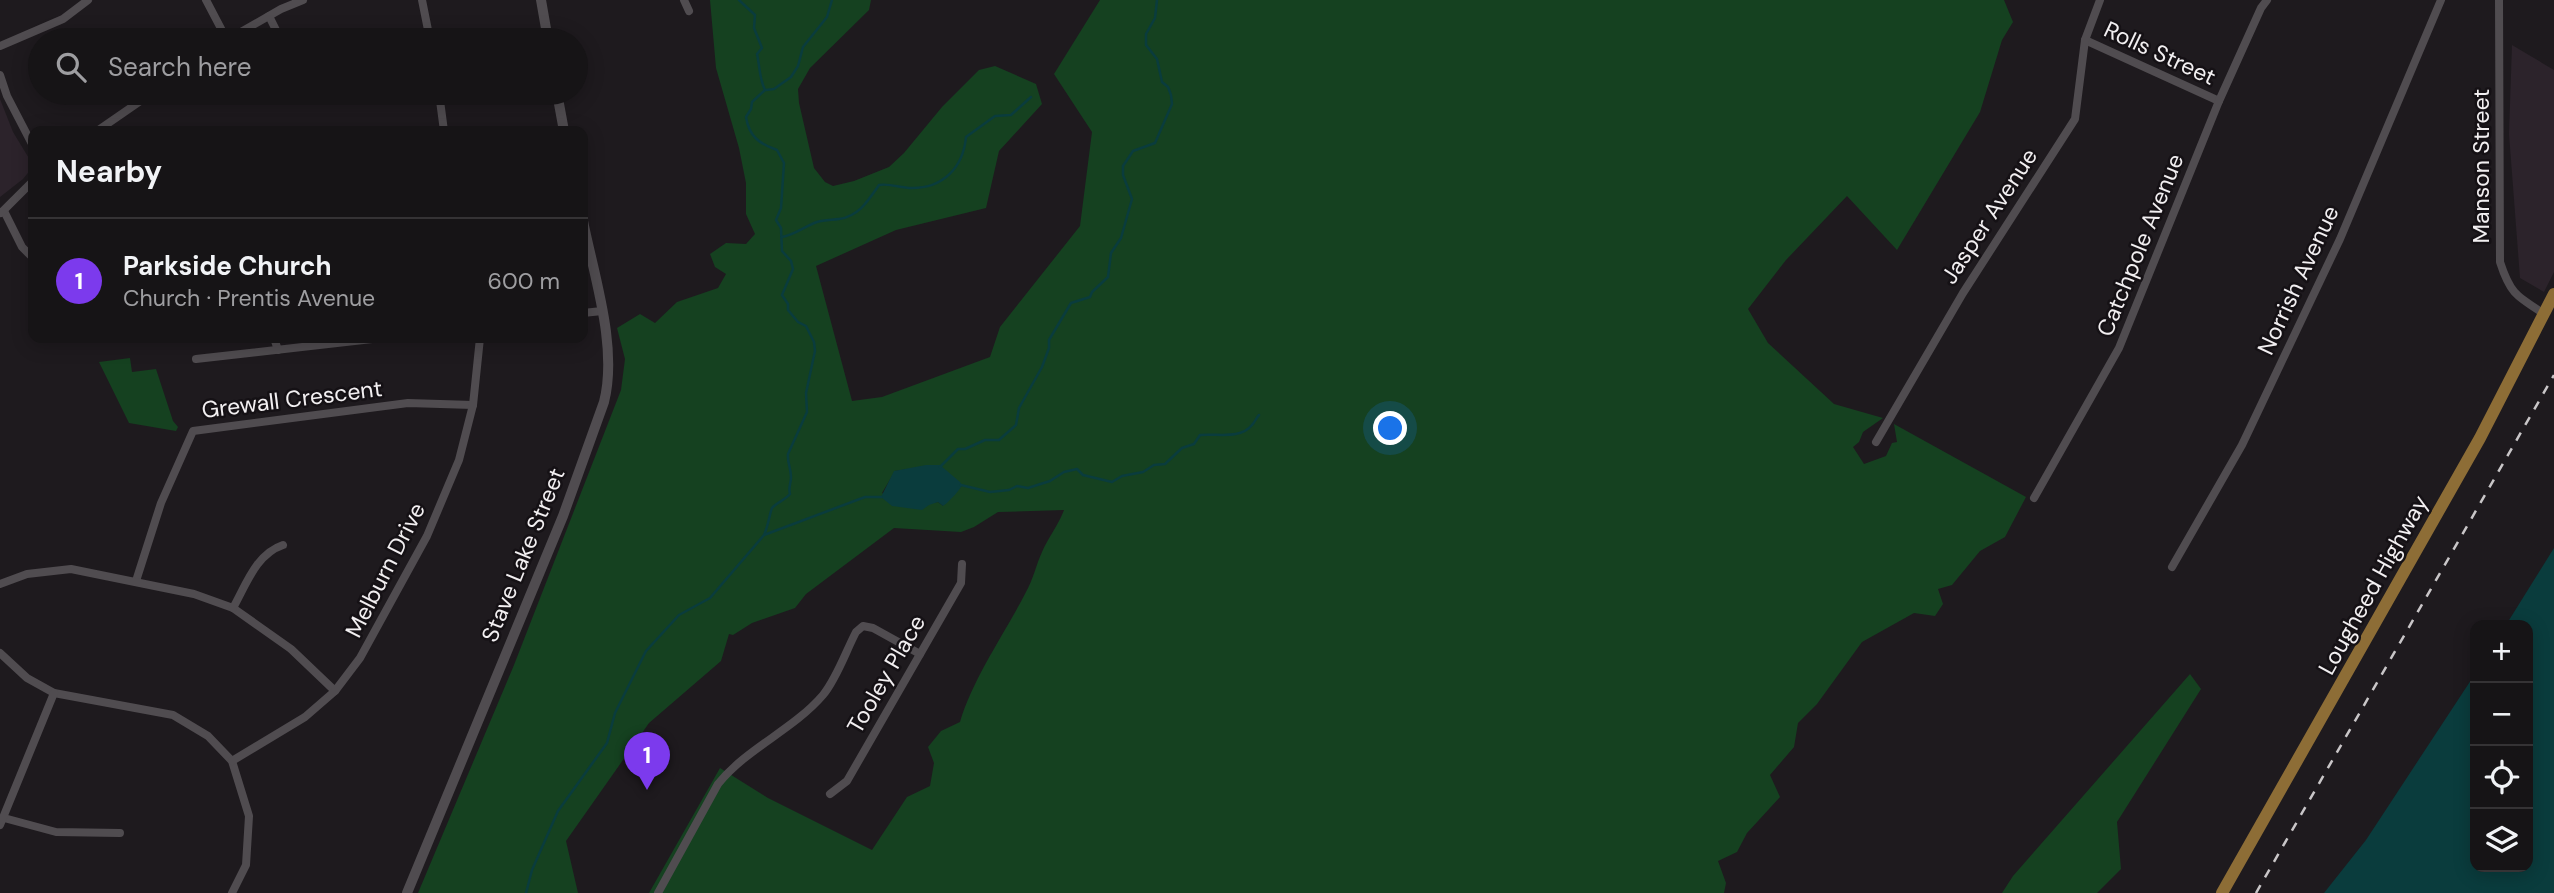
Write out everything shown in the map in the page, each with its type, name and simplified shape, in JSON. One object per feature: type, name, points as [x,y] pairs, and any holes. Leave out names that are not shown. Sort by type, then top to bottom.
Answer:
[{"type":"main road","points":[[541,0],[546,28]]},
{"type":"main road","points":[[559,105],[563,126]]},
{"type":"main road","name":"Stave Lake Street","points":[[407,893],[563,516],[597,424],[608,385],[602,311],[588,245]]},
{"type":"main road","name":"Lougheed Highway","points":[[2222,893],[2480,438],[2554,294]]},
{"type":"street","points":[[42,28],[63,19],[88,0]]},
{"type":"street","points":[[206,0],[221,28]]},
{"type":"street","points":[[248,28],[303,0]]},
{"type":"street","points":[[422,0],[428,28]]},
{"type":"street","points":[[684,0],[689,11]]},
{"type":"street","name":"Jasper Avenue","points":[[1876,442],[1962,293],[2075,119],[2085,40],[2100,0]]},
{"type":"street","name":"Catchpole Avenue","points":[[2034,498],[2119,348],[2219,101],[2267,0]]},
{"type":"street","name":"Norrish Avenue","points":[[2172,567],[2242,445],[2271,385],[2340,239],[2441,0]]},
{"type":"street","name":"Manson Street","points":[[2498,0],[2500,262],[2507,284],[2519,298],[2543,313]]},
{"type":"street","points":[[269,16],[275,28]]},
{"type":"street","points":[[0,46],[28,34]]},
{"type":"street","name":"Rolls Street","points":[[2085,40],[2219,101]]},
{"type":"street","points":[[0,75],[7,96],[28,136]]},
{"type":"street","points":[[104,126],[135,105]]},
{"type":"street","points":[[441,105],[443,126]]},
{"type":"street","points":[[28,186],[2,212],[28,253]]},
{"type":"street","points":[[588,312],[602,311]]},
{"type":"street","points":[[276,343],[278,350]]},
{"type":"street","points":[[196,359],[338,343]]},
{"type":"street","name":"Melburn Drive","points":[[232,761],[305,717],[335,691],[360,659],[427,536],[459,460],[473,405],[479,343]]},
{"type":"street","name":"Grewall Crescent","points":[[136,581],[161,503],[193,431],[408,403],[473,405]]},
{"type":"street","points":[[233,608],[261,558],[271,549],[283,545]]},
{"type":"street","name":"Tooley Place","points":[[830,794],[848,781],[961,583],[962,564]]},
{"type":"street","points":[[0,584],[27,575],[71,569],[194,594],[233,608],[291,649],[335,691]]},
{"type":"street","points":[[658,893],[718,784],[730,769],[808,710],[825,693],[856,632],[863,626],[873,628],[920,654]]},
{"type":"street","points":[[0,653],[27,678],[54,693],[173,715],[208,736],[232,761],[249,816],[246,864],[232,893]]},
{"type":"street","points":[[54,693],[2,822],[56,832],[120,833]]},
{"type":"shaded area","points":[[2512,45],[2554,70],[2554,272],[2544,292],[2520,278],[2509,134]]},
{"type":"shaded area","points":[[0,99],[13,132],[28,157],[28,173],[0,197]]},
{"type":"green space","points":[[710,0],[871,0],[869,10],[810,68],[798,89],[814,168],[825,182],[833,186],[889,167],[979,70],[995,66],[1036,84],[1042,104],[999,151],[986,208],[896,230],[816,266],[852,401],[882,397],[990,357],[1000,327],[1080,226],[1092,132],[1054,74],[1100,0],[2004,0],[2013,22],[2002,40],[1980,112],[1897,250],[1847,196],[1786,260],[1748,309],[1768,343],[1834,404],[1883,418],[1863,432],[1859,442],[1853,447],[1864,464],[1886,456],[1892,443],[1897,442],[1894,424],[2026,497],[2005,537],[1980,551],[1952,585],[1938,589],[1943,604],[1935,616],[1914,613],[1862,642],[1817,704],[1798,723],[1794,747],[1770,775],[1780,797],[1747,833],[1737,852],[1718,861],[1726,883],[1724,893],[649,893],[720,768],[768,798],[872,850],[907,797],[930,786],[934,763],[928,747],[941,731],[960,722],[973,689],[1028,587],[1042,552],[1064,510],[998,512],[961,532],[894,528],[806,594],[795,608],[752,623],[733,635],[729,634],[721,661],[649,723],[566,841],[578,893],[418,893],[514,665],[621,390],[625,359],[617,328],[640,314],[655,323],[677,302],[718,288],[726,274],[715,267],[710,254],[726,243],[746,244],[755,234],[746,214],[746,183],[739,148],[716,68]],"holes":[[[940,465],[944,470],[943,506],[938,502],[909,508],[882,493],[895,471]]]},
{"type":"green space","points":[[130,358],[132,372],[156,369],[173,421],[178,427],[176,431],[129,423],[99,362]]},
{"type":"green space","points":[[2190,674],[2201,689],[2117,822],[2121,869],[2097,893],[2002,893],[2013,876]]},
{"type":"water","points":[[940,465],[962,485],[943,506],[938,502],[922,510],[892,506],[881,497],[894,471]]},
{"type":"water","points":[[2554,548],[2554,893],[2324,893],[2366,840],[2470,682],[2470,872],[2533,872],[2533,620],[2509,620]]},
{"type":"waterway","points":[[739,0],[755,15],[754,28],[762,48],[757,54],[765,90],[752,102],[746,117],[747,124],[756,139],[777,150],[784,163],[781,208],[776,220],[781,228],[782,251],[791,261],[793,269],[782,295],[788,304],[788,310],[798,322],[806,326],[814,342],[815,351],[806,393],[807,412],[788,454],[790,494],[772,508],[764,535]]},
{"type":"waterway","points":[[766,90],[774,89],[791,77],[798,66],[803,47],[827,17],[832,0]]},
{"type":"waterway","points":[[940,467],[958,449],[965,449],[985,440],[999,440],[1016,425],[1019,408],[1042,367],[1049,340],[1071,303],[1090,297],[1108,277],[1111,253],[1121,238],[1132,199],[1123,175],[1123,166],[1133,151],[1155,143],[1172,104],[1168,87],[1162,82],[1157,59],[1146,45],[1146,34],[1155,18],[1157,0]]},
{"type":"waterway","points":[[782,237],[817,222],[852,215],[879,185],[912,188],[942,180],[956,167],[966,137],[995,116],[1011,115],[1031,97]]},
{"type":"waterway","points":[[961,485],[990,492],[1009,490],[1017,486],[1028,488],[1077,469],[1083,475],[1112,482],[1122,476],[1143,472],[1154,465],[1165,464],[1182,448],[1194,444],[1200,435],[1241,433],[1247,430],[1259,415]]},
{"type":"waterway","points":[[526,893],[532,870],[558,811],[607,743],[615,713],[646,651],[679,615],[710,598],[764,535],[865,497],[882,497]]},
{"type":"railway","points":[[2256,893],[2554,375]]},
{"type":"place","name":"Parkside Church","points":[[647,790]]}]
